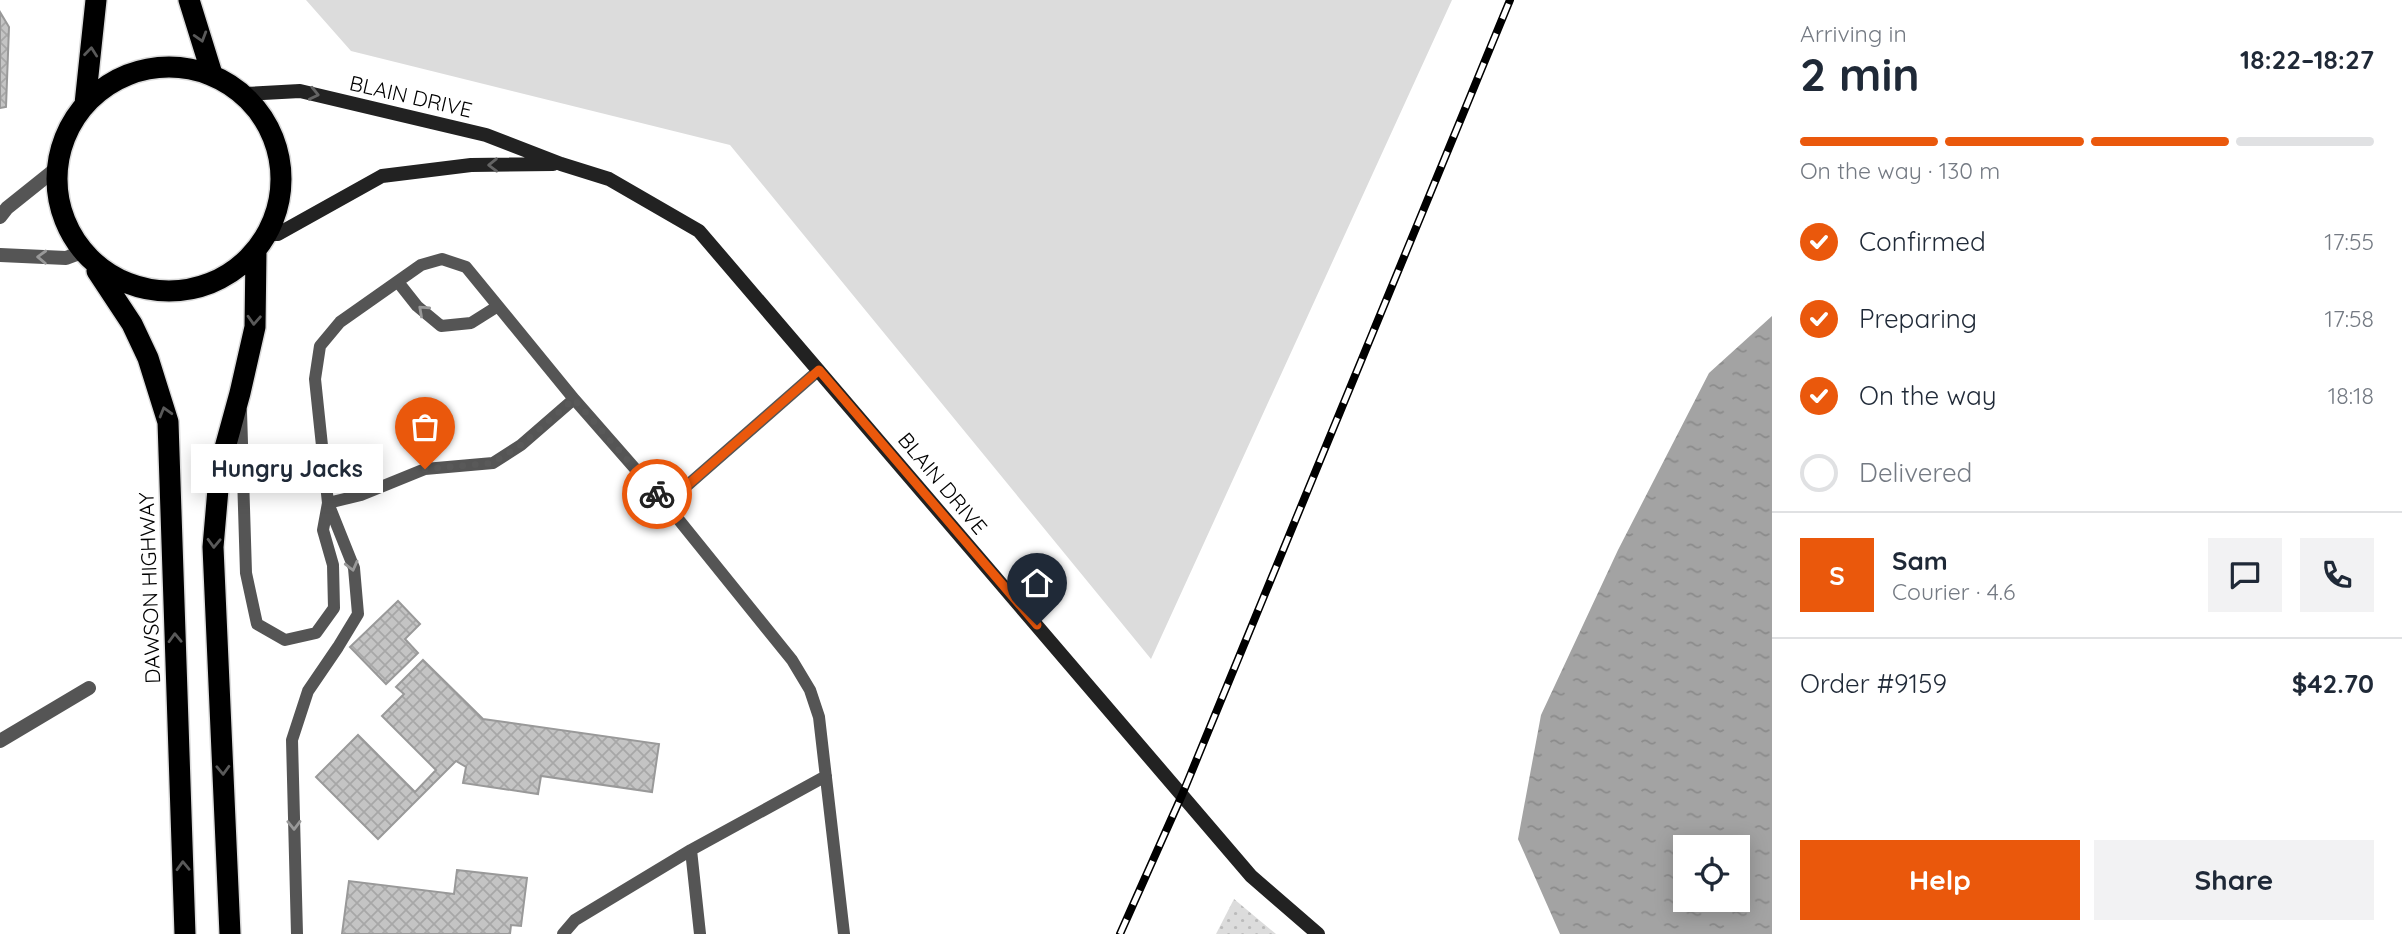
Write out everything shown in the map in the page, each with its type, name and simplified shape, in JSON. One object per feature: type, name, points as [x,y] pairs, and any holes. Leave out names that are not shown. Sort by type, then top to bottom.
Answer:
[{"type":"highway","points":[[85,104],[96,0]]},
{"type":"highway","points":[[190,0],[212,74]]},
{"type":"highway","points":[[179,66],[212,74],[246,94],[269,124],[282,160],[281,198],[268,234],[256,252],[228,276],[193,290],[168,291],[155,291],[120,281],[86,256],[66,226],[57,197],[57,168],[66,134],[85,104],[112,82],[144,69],[179,66]]},
{"type":"highway","points":[[230,934],[213,547],[220,466],[255,327],[256,252]]},
{"type":"highway","name":"DAWSON HIGHWAY","points":[[86,256],[132,324],[148,358],[168,422],[185,934]]},
{"type":"main road","name":"BLAIN DRIVE","points":[[246,94],[300,91],[486,135],[609,179],[699,231],[1251,876],[1318,934]]},
{"type":"main road","name":"BLAIN DRIVE","points":[[268,234],[278,234],[382,176],[471,165],[561,164]]},
{"type":"street","points":[[0,217],[6,208],[57,168]]},
{"type":"street","points":[[0,255],[66,258],[86,256]]},
{"type":"street","points":[[0,741],[89,688]]},
{"type":"lane","points":[[297,934],[292,740],[308,691],[358,614],[354,568],[328,503],[315,379],[320,346],[340,322],[421,265],[442,259],[466,267],[574,399],[666,504],[792,660],[810,690],[819,716],[844,934]]},
{"type":"lane","points":[[398,282],[417,306],[441,326],[471,323],[498,306]]},
{"type":"lane","points":[[666,504],[819,370]]},
{"type":"lane","points":[[240,393],[246,573],[257,624],[285,640],[316,633],[334,608],[333,565],[323,530],[328,503]]},
{"type":"lane","points":[[328,503],[361,495],[425,469],[492,463],[521,445],[574,399]]},
{"type":"lane","points":[[564,934],[575,920],[691,849],[826,776]]},
{"type":"lane","points":[[691,849],[700,934]]},
{"type":"shaded area","points":[[306,0],[1452,0],[1151,659],[730,145],[351,51]]},
{"type":"shaded area","points":[[1234,899],[1276,934],[1216,934]]},
{"type":"water","points":[[1772,316],[1772,934],[1560,934],[1518,839],[1541,715],[1618,550],[1709,373]]},
{"type":"building","points":[[0,12],[9,27],[6,107],[0,108]]},
{"type":"building","points":[[398,601],[420,624],[405,639],[418,653],[386,684],[350,647]]},
{"type":"building","points":[[423,660],[483,719],[659,744],[652,792],[541,776],[538,794],[463,783],[466,767],[456,761],[378,839],[316,777],[358,735],[415,792],[436,770],[382,716],[404,694],[396,687]]},
{"type":"building","points":[[457,870],[527,878],[521,926],[511,925],[510,934],[342,934],[349,881],[454,894]]},
{"type":"railway","points":[[1120,934],[1182,795],[1510,0]]},
{"type":"way so far","points":[[425,469],[492,463],[521,445],[574,399],[657,494]]},
{"type":"place","name":"Hungry Jacks","points":[[425,469]]},
{"type":"route","points":[[657,494],[666,504],[819,370],[1037,625]]}]
